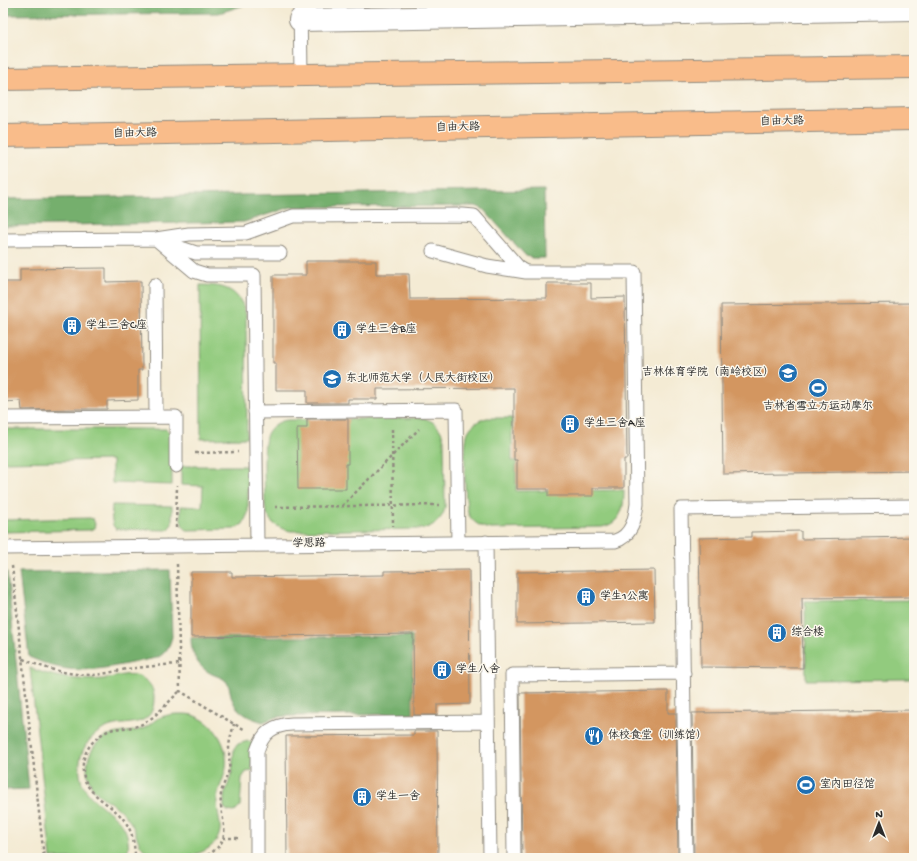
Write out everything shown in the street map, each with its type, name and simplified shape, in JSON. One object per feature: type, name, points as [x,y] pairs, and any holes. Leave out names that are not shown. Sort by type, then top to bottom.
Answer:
[{"type":"main road","points":[[3,79],[914,66]]},
{"type":"main road","name":"自由大路","points":[[3,136],[914,119]]},
{"type":"street","points":[[300,11],[914,9]]},
{"type":"lane","points":[[300,11],[301,75]]},
{"type":"lane","points":[[3,240],[156,239],[189,234],[246,233],[293,216],[463,215],[474,216],[520,269],[526,272]]},
{"type":"lane","points":[[156,239],[196,253],[280,253]]},
{"type":"lane","points":[[156,239],[194,271],[207,275],[254,275],[257,545]]},
{"type":"lane","points":[[433,251],[486,266],[526,272]]},
{"type":"lane","name":"学思路","points":[[6,548],[615,541],[620,539],[628,533],[636,517],[634,272],[526,272]]},
{"type":"lane","points":[[155,285],[156,417]]},
{"type":"lane","points":[[255,412],[456,410],[458,543]]},
{"type":"lane","points":[[3,418],[176,417],[176,466]]},
{"type":"lane","points":[[686,858],[682,509],[914,506]]},
{"type":"lane","points":[[486,542],[490,858]]},
{"type":"lane","points":[[514,858],[512,675],[684,673]]},
{"type":"lane","points":[[257,858],[257,751],[260,742],[273,728],[282,724],[488,722]]},
{"type":"path","points":[[392,410],[393,543]]},
{"type":"path","points":[[341,506],[439,410]]},
{"type":"path","points":[[176,453],[256,452]]},
{"type":"path","points":[[132,858],[135,854],[134,842],[130,829],[117,812],[97,798],[90,790],[83,772],[86,751],[93,741],[102,733],[114,729],[134,727],[142,724],[180,691],[176,546],[177,485]]},
{"type":"path","points":[[256,507],[457,505]]},
{"type":"path","points":[[6,548],[22,659],[44,858]]},
{"type":"path","points":[[22,659],[40,667],[59,672],[83,674],[110,673],[141,667],[179,664]]},
{"type":"path","points":[[180,691],[234,724],[247,730],[265,735]]},
{"type":"path","points":[[202,858],[213,852],[219,846],[223,838],[225,829],[220,802],[221,792],[228,770],[229,748],[234,724]]},
{"type":"path","points":[[135,854],[147,858]]},
{"type":"green space","points":[[3,3],[251,3],[219,13],[3,15]]},
{"type":"green space","points":[[544,190],[545,258],[532,258],[526,256],[483,209],[476,206],[291,207],[244,222],[3,226],[3,199]]},
{"type":"green space","points":[[200,285],[216,286],[229,290],[239,299],[246,314],[247,438],[201,439]]},
{"type":"green space","points":[[423,418],[431,421],[437,426],[444,440],[445,507],[442,516],[433,525],[420,529],[291,531],[277,526],[270,519],[265,505],[265,440],[267,434],[276,424],[287,420]]},
{"type":"green space","points":[[487,418],[512,418],[512,461],[516,461],[516,491],[624,490],[622,508],[618,518],[609,525],[602,527],[491,529],[476,523],[469,515],[467,509],[465,487],[466,438],[470,429],[476,423]]},
{"type":"green space","points":[[3,429],[166,429],[172,435],[172,485],[112,483],[112,460],[3,462]]},
{"type":"green space","points":[[181,466],[248,466],[248,513],[243,524],[234,529],[187,530],[184,528],[181,520],[181,506],[202,507],[203,486],[181,485]]},
{"type":"green space","points":[[112,505],[172,506],[172,524],[167,530],[116,529],[112,521]]},
{"type":"green space","points":[[93,519],[95,524],[94,528],[90,530],[3,532],[3,520]]},
{"type":"green space","points":[[170,570],[172,637],[167,649],[157,658],[86,670],[57,667],[29,657],[19,572]]},
{"type":"green space","points":[[3,572],[7,572],[29,789],[3,790]]},
{"type":"green space","points":[[912,600],[912,609],[914,609],[914,679],[806,680],[805,601]]},
{"type":"green space","points":[[412,636],[413,714],[287,716],[276,717],[263,722],[249,717],[237,708],[234,704],[226,681],[202,668],[196,659],[191,644],[191,638]]},
{"type":"green space","points":[[30,668],[65,678],[94,680],[124,675],[137,675],[145,680],[152,688],[154,695],[153,707],[147,718],[136,722],[115,725],[98,732],[89,740],[80,759],[80,777],[87,792],[93,799],[115,817],[126,831],[128,847],[124,858],[51,858]]},
{"type":"green space","points":[[188,714],[201,719],[215,730],[224,746],[226,763],[217,798],[220,831],[216,841],[209,848],[200,853],[177,857],[155,854],[143,849],[132,825],[126,817],[118,808],[99,795],[93,788],[87,774],[87,766],[88,759],[95,745],[107,736],[115,733],[142,729],[160,718],[168,715]]},
{"type":"green space","points":[[248,741],[253,743],[252,771],[246,772],[242,778],[240,806],[234,812],[228,811],[224,808],[224,796],[232,773],[234,749],[238,744]]},
{"type":"building","points":[[306,261],[376,261],[376,274],[409,274],[410,299],[547,298],[547,283],[591,283],[591,298],[625,297],[627,459],[624,459],[624,488],[593,488],[593,496],[548,496],[548,489],[517,489],[517,460],[514,460],[514,388],[377,389],[377,399],[348,399],[348,403],[307,403],[307,390],[276,390],[276,363],[273,363],[273,275],[306,275]]},
{"type":"building","name":"学生三舍C座","points":[[106,268],[106,282],[141,281],[142,370],[138,370],[138,400],[107,401],[107,409],[22,410],[21,401],[3,402],[3,282],[20,282],[20,269]]},
{"type":"building","name":"吉林省雪立方运动摩尔","points":[[914,303],[914,471],[723,474],[721,305]]},
{"type":"building","points":[[307,419],[348,419],[348,464],[346,464],[346,489],[298,489],[297,428],[307,428]]},
{"type":"building","name":"综合楼","points":[[801,531],[801,539],[914,537],[914,597],[802,598],[803,668],[701,667],[699,538],[751,537],[751,532]]},
{"type":"building","name":"学生八舍","points":[[469,570],[470,704],[437,705],[437,715],[414,715],[413,634],[191,637],[191,572],[232,572],[232,577],[384,575],[384,571]]},
{"type":"building","name":"学生1公寓","points":[[654,570],[655,622],[517,624],[517,572]]},
{"type":"building","name":"体校食堂（训练馆）","points":[[668,691],[668,713],[676,713],[678,858],[522,858],[520,693]]},
{"type":"building","name":"室内田径馆","points":[[914,710],[914,858],[694,858],[692,713]]},
{"type":"building","name":"学生一舍","points":[[414,731],[437,731],[438,858],[287,858],[286,736],[414,735]]},
{"type":"place","name":"学生三舍C座","points":[[72,326]]},
{"type":"place","name":"学生三舍B座","points":[[342,330]]},
{"type":"place","name":"吉林体育学院（南岭校区）","points":[[788,373]]},
{"type":"place","name":"东北师范大学（人民大街校区）","points":[[332,379]]},
{"type":"place","name":"吉林省雪立方运动摩尔","points":[[818,388]]},
{"type":"place","name":"学生三舍A座","points":[[570,424]]},
{"type":"place","name":"学生1公寓","points":[[586,597]]},
{"type":"place","name":"综合楼","points":[[777,633]]},
{"type":"place","name":"学生八舍","points":[[442,670]]},
{"type":"place","name":"体校食堂（训练馆）","points":[[594,736]]},
{"type":"place","name":"室内田径馆","points":[[806,785]]},
{"type":"place","name":"学生一舍","points":[[362,797]]}]
